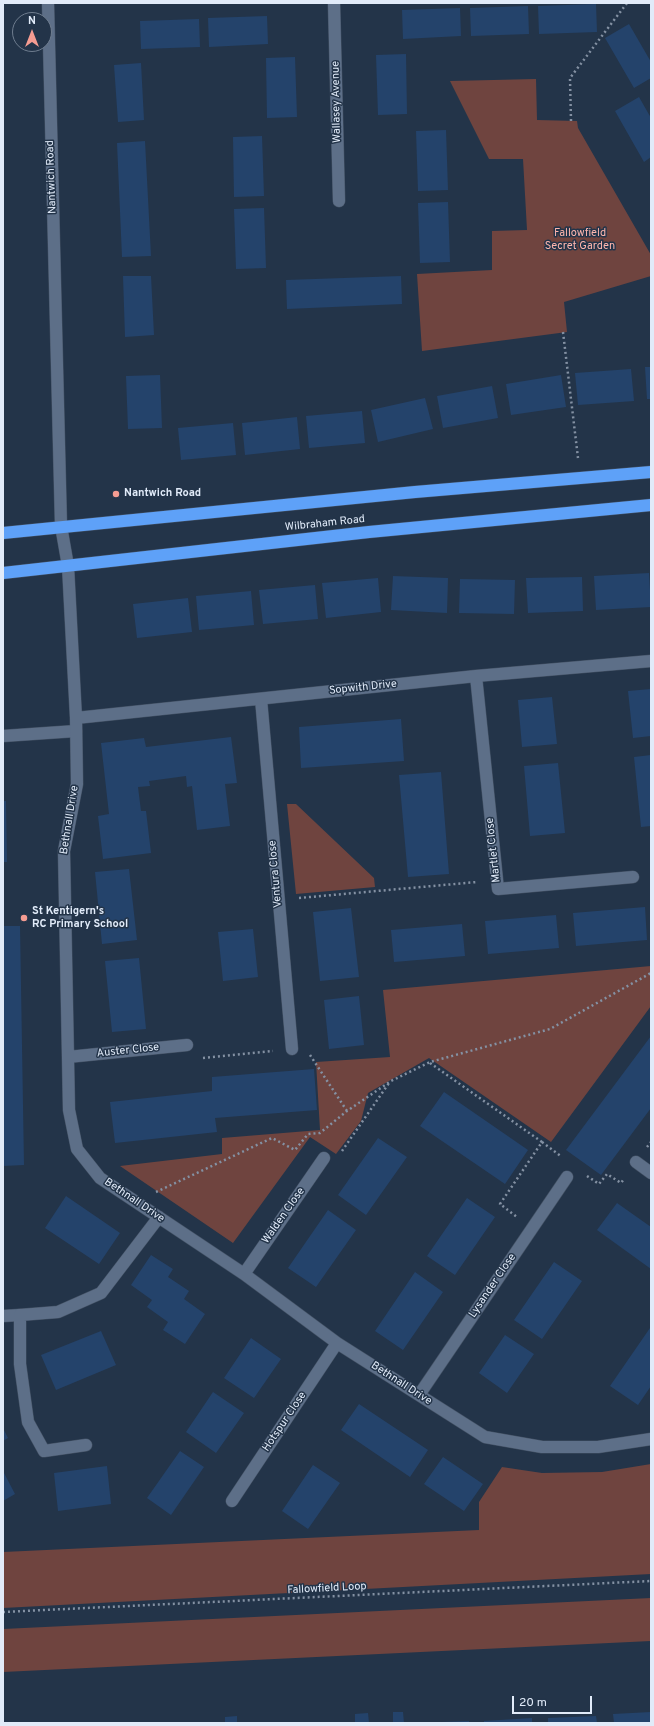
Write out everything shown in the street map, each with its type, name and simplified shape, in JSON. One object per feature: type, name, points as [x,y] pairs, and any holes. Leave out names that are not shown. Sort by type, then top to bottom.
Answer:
[{"type":"highway","points":[[3,533],[61,526],[415,492],[651,472]]},
{"type":"highway","name":"Wilbraham Road","points":[[3,573],[369,532],[651,505]]},
{"type":"street","name":"Nantwich Road","points":[[48,3],[61,526],[68,566]]},
{"type":"street","name":"Wallasey Avenue","points":[[334,3],[339,201]]},
{"type":"street","name":"Bethnall Drive","points":[[68,566],[76,718],[76,784],[64,851],[69,1110],[77,1149],[100,1178],[244,1274],[337,1343],[485,1437],[549,1447],[598,1447],[651,1439]]},
{"type":"street","name":"Sopwith Drive","points":[[76,718],[476,676],[651,661]]},
{"type":"street","name":"Martlet Close","points":[[476,676],[498,889],[633,877]]},
{"type":"street","name":"Ventura Close","points":[[260,699],[292,1049]]},
{"type":"street","points":[[3,736],[76,731]]},
{"type":"street","name":"Auster Close","points":[[68,1057],[187,1045]]},
{"type":"street","name":"Walden Close","points":[[244,1274],[324,1158]]},
{"type":"street","points":[[636,1162],[651,1173]]},
{"type":"street","name":"Lysander Close","points":[[419,1395],[567,1177]]},
{"type":"street","points":[[3,1316],[58,1312],[101,1293],[159,1217]]},
{"type":"street","points":[[20,1315],[20,1364],[28,1422],[44,1451],[86,1445]]},
{"type":"street","name":"Hotspur Close","points":[[232,1500],[337,1343]]},
{"type":"path","points":[[571,121],[570,78],[627,3]]},
{"type":"path","points":[[563,332],[580,479]]},
{"type":"path","points":[[278,900],[497,880]]},
{"type":"path","points":[[136,1202],[272,1138],[295,1150],[308,1134],[320,1133],[347,1111],[391,1081],[430,1062],[550,1029],[651,973]]},
{"type":"path","points":[[187,1045],[189,1059],[304,1047],[347,1111]]},
{"type":"path","points":[[430,1062],[567,1161]]},
{"type":"path","points":[[324,1158],[332,1164],[391,1081]]},
{"type":"path","points":[[532,1228],[500,1204],[542,1142]]},
{"type":"path","points":[[586,1175],[599,1184],[607,1174],[621,1183],[636,1162]]},
{"type":"path","name":"Fallowfield Loop","points":[[3,1612],[651,1582]]},
{"type":"green space","name":"Fallowfield Secret Garden","points":[[536,79],[537,120],[577,121],[578,128],[651,255],[651,276],[564,302],[567,332],[422,351],[417,274],[492,270],[492,231],[527,230],[523,159],[489,159],[450,81]]},
{"type":"green space","points":[[287,804],[296,804],[374,878],[375,887],[296,894]]},
{"type":"green space","points":[[651,966],[651,1006],[551,1142],[429,1058],[368,1093],[361,1121],[336,1154],[310,1137],[233,1243],[120,1166],[222,1154],[222,1138],[320,1130],[316,1062],[390,1057],[383,990]]},
{"type":"green space","points":[[651,1464],[651,1574],[3,1608],[3,1552],[479,1530],[479,1502],[502,1467],[542,1473],[602,1472]]},
{"type":"green space","points":[[651,1598],[651,1641],[3,1672],[3,1629]]},
{"type":"building","points":[[596,4],[597,32],[539,34],[538,6]]},
{"type":"building","points":[[528,6],[529,34],[471,36],[470,8]]},
{"type":"building","points":[[460,8],[461,36],[403,39],[402,10]]},
{"type":"building","points":[[267,16],[268,44],[209,47],[208,18]]},
{"type":"building","points":[[199,19],[200,47],[141,49],[140,21]]},
{"type":"building","points":[[629,24],[651,62],[651,78],[634,88],[605,38]]},
{"type":"building","points":[[406,54],[407,114],[378,115],[376,55]]},
{"type":"building","points":[[295,57],[297,117],[267,118],[266,58]]},
{"type":"building","points":[[141,63],[144,120],[118,122],[114,65]]},
{"type":"building","points":[[639,97],[651,118],[651,157],[644,162],[615,111]]},
{"type":"building","points":[[446,130],[448,190],[418,191],[416,131]]},
{"type":"building","points":[[262,136],[264,196],[234,197],[233,137]]},
{"type":"building","points":[[145,141],[151,256],[122,257],[117,143]]},
{"type":"building","points":[[448,202],[450,262],[420,263],[418,203]]},
{"type":"building","points":[[264,208],[266,268],[236,269],[234,209]]},
{"type":"building","points":[[123,276],[151,276],[154,335],[125,337]]},
{"type":"building","points":[[401,276],[402,304],[287,309],[286,280]]},
{"type":"building","points":[[645,367],[651,367],[651,399],[647,399]]},
{"type":"building","points":[[631,369],[634,401],[578,405],[575,373]]},
{"type":"building","points":[[160,375],[162,428],[128,429],[126,376]]},
{"type":"building","points":[[561,375],[566,407],[511,415],[506,384]]},
{"type":"building","points":[[492,386],[498,418],[443,428],[437,396]]},
{"type":"building","points":[[425,398],[433,429],[378,442],[371,410]]},
{"type":"building","points":[[362,411],[365,443],[309,448],[306,416]]},
{"type":"building","points":[[297,417],[300,449],[245,455],[242,423]]},
{"type":"building","points":[[233,423],[236,455],[181,460],[178,428]]},
{"type":"building","points":[[649,573],[651,607],[596,610],[594,576]]},
{"type":"building","points":[[393,576],[448,578],[447,613],[391,610]]},
{"type":"building","points":[[582,577],[583,611],[528,613],[526,578]]},
{"type":"building","points":[[378,578],[381,612],[326,618],[322,583]]},
{"type":"building","points":[[460,579],[515,580],[514,614],[459,613]]},
{"type":"building","points":[[315,585],[318,619],[263,624],[259,590]]},
{"type":"building","points":[[251,591],[254,625],[199,630],[196,596]]},
{"type":"building","points":[[188,598],[192,632],[137,638],[133,604]]},
{"type":"building","points":[[651,689],[651,736],[633,738],[628,691]]},
{"type":"building","points":[[552,697],[557,744],[522,747],[518,700]]},
{"type":"building","points":[[401,719],[404,761],[301,768],[299,727]]},
{"type":"building","points":[[231,737],[237,783],[225,784],[230,826],[197,830],[192,786],[187,787],[186,776],[149,781],[150,786],[138,787],[141,811],[146,811],[151,853],[103,859],[98,816],[109,814],[101,743],[144,738],[146,747]]},
{"type":"building","points":[[651,755],[651,826],[641,827],[634,757]]},
{"type":"building","points":[[558,763],[565,833],[530,836],[524,766]]},
{"type":"building","points":[[441,772],[449,874],[408,877],[399,775]]},
{"type":"building","points":[[3,801],[6,801],[7,862],[3,862]]},
{"type":"building","points":[[129,869],[137,940],[102,944],[95,872]]},
{"type":"building","points":[[645,907],[647,940],[576,946],[573,913]]},
{"type":"building","points":[[351,908],[359,977],[320,981],[313,912]]},
{"type":"building","points":[[556,915],[559,948],[488,954],[485,921]]},
{"type":"building","points":[[462,924],[465,956],[394,962],[391,930]]},
{"type":"building","points":[[3,926],[20,926],[24,1165],[3,1166]]},
{"type":"building","points":[[253,929],[258,977],[223,981],[218,932]]},
{"type":"building","points":[[139,958],[146,1029],[112,1032],[105,961]]},
{"type":"building","points":[[359,996],[364,1045],[329,1049],[324,1000]]},
{"type":"building","points":[[651,1036],[651,1108],[601,1175],[566,1150]]},
{"type":"building","points":[[314,1069],[317,1110],[215,1118],[217,1132],[115,1143],[110,1102],[212,1091],[212,1077]]},
{"type":"building","points":[[444,1092],[528,1150],[505,1184],[420,1126]]},
{"type":"building","points":[[378,1138],[407,1157],[366,1215],[338,1195]]},
{"type":"building","points":[[66,1196],[120,1233],[99,1264],[45,1228]]},
{"type":"building","points":[[467,1198],[495,1217],[455,1275],[427,1256]]},
{"type":"building","points":[[617,1203],[651,1227],[651,1269],[597,1230]]},
{"type":"building","points":[[328,1210],[356,1230],[316,1287],[288,1268]]},
{"type":"building","points":[[151,1255],[173,1269],[168,1277],[189,1291],[184,1299],[205,1314],[185,1344],[163,1330],[168,1322],[147,1307],[152,1300],[131,1285]]},
{"type":"building","points":[[554,1262],[582,1281],[542,1339],[514,1320]]},
{"type":"building","points":[[415,1272],[443,1292],[403,1350],[375,1331]]},
{"type":"building","points":[[650,1328],[651,1386],[638,1405],[610,1386]]},
{"type":"building","points":[[101,1331],[116,1365],[56,1390],[41,1355]]},
{"type":"building","points":[[505,1335],[534,1354],[507,1393],[479,1373]]},
{"type":"building","points":[[251,1338],[281,1359],[254,1398],[224,1378]]},
{"type":"building","points":[[213,1392],[244,1413],[216,1453],[186,1432]]},
{"type":"building","points":[[359,1404],[428,1450],[410,1477],[341,1430]]},
{"type":"building","points":[[3,1428],[8,1438],[3,1441]]},
{"type":"building","points":[[180,1451],[204,1467],[171,1515],[147,1498]]},
{"type":"building","points":[[443,1457],[483,1484],[464,1511],[424,1484]]},
{"type":"building","points":[[313,1465],[340,1483],[308,1529],[282,1511]]},
{"type":"building","points":[[107,1466],[111,1504],[58,1511],[54,1473]]},
{"type":"building","points":[[3,1471],[15,1494],[3,1501]]},
{"type":"building","points":[[393,1712],[403,1712],[404,1723],[393,1723]]},
{"type":"building","points":[[651,1712],[651,1723],[614,1723],[613,1714]]},
{"type":"building","points":[[368,1713],[369,1723],[355,1723],[355,1714]]},
{"type":"building","points":[[237,1716],[237,1723],[225,1723],[225,1717]]},
{"type":"building","points":[[596,1716],[597,1723],[548,1723],[548,1718]]},
{"type":"building","points":[[532,1718],[532,1723],[484,1723],[484,1721]]},
{"type":"building","points":[[469,1721],[469,1723],[441,1723],[441,1722]]},
{"type":"place","name":"Nantwich Road","points":[[116,494]]},
{"type":"place","name":"St Kentigern's RC Primary School","points":[[24,918]]}]
